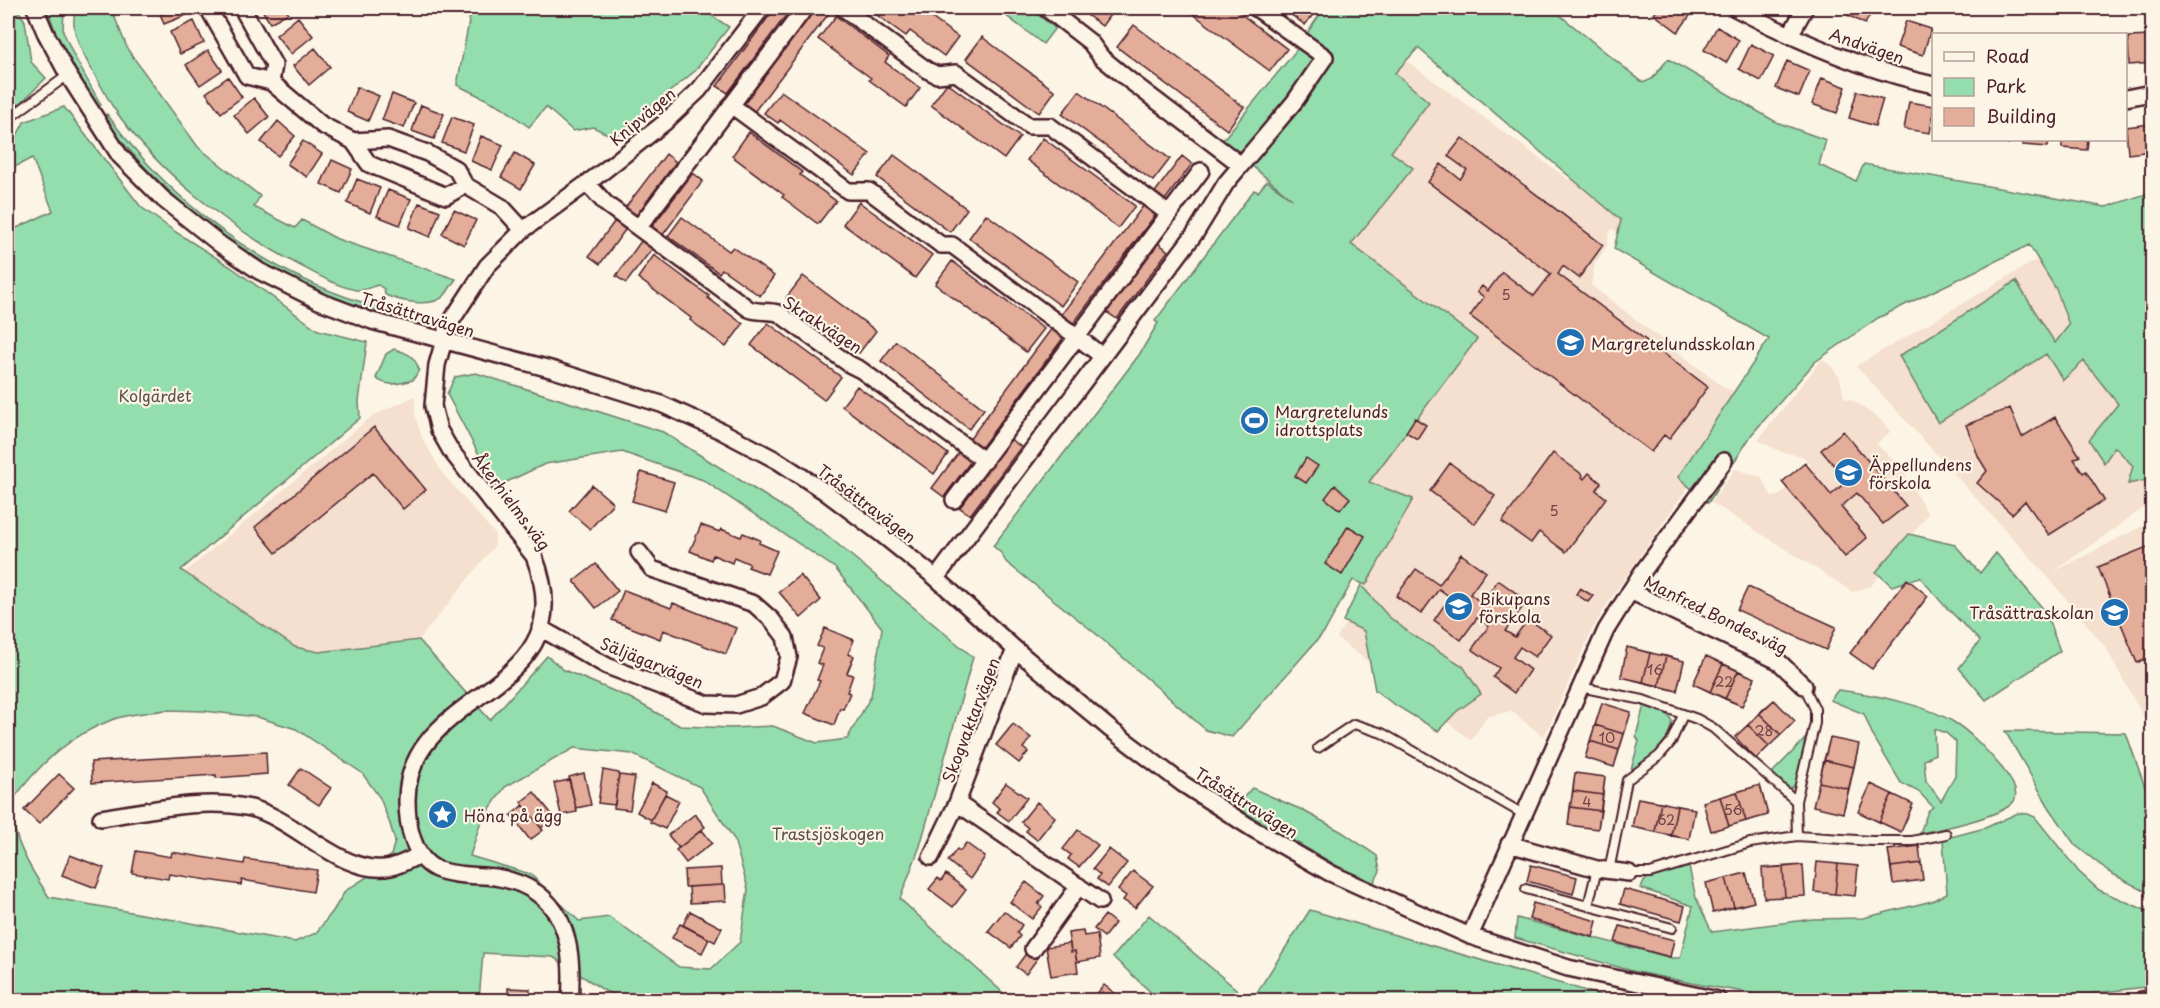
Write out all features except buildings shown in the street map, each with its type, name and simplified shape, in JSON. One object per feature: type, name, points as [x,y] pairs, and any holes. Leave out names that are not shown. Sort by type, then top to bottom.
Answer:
[{"type":"street","name":"Tråsättravägen","points":[[35,8],[68,75],[120,156],[163,199],[221,245],[259,271],[319,301],[372,321],[554,370],[661,404],[721,431],[778,461],[824,491],[880,533],[936,578],[1110,729],[1183,784],[1253,829],[1330,873],[1470,936],[1568,968],[1699,998],[1718,1000]]},
{"type":"street","points":[[208,8],[247,76],[272,81],[322,125],[353,141],[369,164],[446,196],[465,185]]},
{"type":"street","points":[[242,8],[274,65],[272,81]]},
{"type":"street","name":"Knipvägen","points":[[443,341],[448,326],[487,266],[523,230],[664,123],[699,90],[762,8]]},
{"type":"street","points":[[639,227],[805,8]]},
{"type":"street","points":[[843,8],[927,70],[938,75],[956,72],[1029,126],[1050,126],[1169,214]]},
{"type":"street","points":[[1046,8],[1090,42],[1101,57],[1129,80],[1241,165]]},
{"type":"street","points":[[936,578],[1196,232],[1226,183],[1295,101],[1325,57],[1256,8]]},
{"type":"street","name":"Andvägen","points":[[1735,8],[1821,49],[1932,86]]},
{"type":"street","points":[[1790,34],[1805,8]]},
{"type":"street","points":[[2127,98],[2145,94]]},
{"type":"street","points":[[731,105],[848,191],[869,191],[941,245],[952,245],[1102,356]]},
{"type":"street","points":[[353,141],[388,139],[427,153],[456,169],[465,185],[502,207],[523,230]]},
{"type":"street","points":[[954,500],[1201,171]]},
{"type":"street","name":"Skrakvägen","points":[[587,183],[606,204],[749,309],[778,314],[861,370],[985,461]]},
{"type":"street","name":"Åkerhielms väg","points":[[420,855],[408,818],[407,798],[410,776],[418,755],[440,726],[514,669],[529,652],[544,617],[542,576],[534,556],[451,451],[439,430],[433,406],[437,365],[443,341]]},
{"type":"street","name":"Manfred Bondes väg","points":[[1470,936],[1606,630],[1630,591],[1724,461]]},
{"type":"street","name":"Säljägarvägen","points":[[540,628],[607,666],[707,704],[736,705],[761,697],[782,681],[789,657],[785,637],[772,620],[754,604],[652,569],[639,552]]},
{"type":"street","name":"Manfred Bondes väg","points":[[1630,591],[1779,661],[1804,686]]},
{"type":"street","name":"Skogvaktarvägen","points":[[931,857],[957,803],[1016,649]]},
{"type":"street","name":"Skogvaktarvägen","points":[[957,803],[1100,901]]},
{"type":"street","points":[[101,818],[166,808],[233,805],[265,812],[284,821],[357,866],[389,868],[420,855],[436,868],[450,872],[513,880],[532,889],[548,902],[563,926],[569,946],[572,983],[570,1000]]},
{"type":"street","points":[[1509,844],[1603,870],[1629,873]]},
{"type":"street","points":[[1033,949],[1079,886]]},
{"type":"street","points":[[2142,1000],[2152,999]]},
{"type":"lane","points":[[8,119],[68,75]]},
{"type":"lane","name":"Manfred Bondes väg","points":[[1797,836],[1796,801],[1815,723],[1815,709],[1804,686]]},
{"type":"lane","points":[[1580,687],[1642,700],[1697,719],[1713,728],[1796,801]]},
{"type":"lane","points":[[1588,906],[1603,870],[1627,780],[1659,756],[1671,742],[1683,715]]},
{"type":"lane","points":[[1318,748],[1354,724],[1382,733],[1523,813]]},
{"type":"lane","points":[[1629,873],[1650,873],[1750,843],[1797,836],[1912,841],[1947,834]]},
{"type":"lane","points":[[1526,889],[1672,928]]},
{"type":"shaded area","name":"Margretelundsskolan","points":[[1404,59],[1569,180],[1574,174],[1628,211],[1618,232],[1612,229],[1609,234],[1607,246],[1595,264],[1591,285],[1726,389],[1740,391],[1754,374],[1749,368],[1783,327],[1693,485],[1687,488],[1607,604],[1592,630],[1544,737],[1511,711],[1487,717],[1471,740],[1337,638],[1412,500],[1369,482],[1477,339],[1258,174]]},
{"type":"shaded area","points":[[2045,255],[2152,404],[2152,502],[2053,572],[2152,521],[2152,725],[2148,725],[2106,648],[2048,577],[1856,366]]},
{"type":"shaded area","name":"Äppellundens förskola","points":[[1822,359],[1840,378],[1844,398],[1854,401],[1882,421],[1890,432],[1876,444],[1899,465],[1928,514],[1871,586],[1853,592],[1711,502],[1735,469],[1761,477],[1772,497],[1780,495],[1787,488],[1782,482],[1805,463],[1808,467],[1810,465],[1803,456],[1781,452],[1758,440]]},
{"type":"shaded area","points":[[415,396],[415,415],[422,438],[443,474],[495,534],[495,545],[419,640],[319,652],[295,647],[184,573],[372,416]]},
{"type":"green space","points":[[8,8],[17,8],[25,21],[31,62],[46,78],[22,102],[8,112]]},
{"type":"green space","points":[[47,8],[64,8],[63,31],[101,105],[95,108],[59,41]]},
{"type":"green space","points":[[77,8],[111,8],[128,50],[198,147],[260,196],[254,207],[295,228],[302,220],[337,239],[456,279],[445,295],[432,302],[424,303],[399,300],[385,295],[384,289],[378,285],[359,290],[340,286],[272,250],[196,196],[150,153],[113,107],[85,57],[75,32],[74,15]]},
{"type":"green space","points":[[462,8],[704,8],[703,10],[729,27],[695,71],[614,137],[593,127],[573,131],[546,107],[529,127],[502,107],[457,85],[470,16]]},
{"type":"green space","points":[[1002,8],[1029,8],[1055,28],[1043,44],[1000,11]]},
{"type":"green space","points":[[1324,8],[1551,8],[1641,81],[1652,79],[1668,59],[1776,122],[1826,140],[1819,165],[1856,181],[1864,164],[2106,207],[2152,192],[2152,479],[2128,484],[2133,466],[2115,447],[2104,463],[2089,440],[2118,404],[2084,361],[2063,380],[2046,354],[1938,423],[1899,356],[2016,281],[2055,343],[2069,325],[2056,289],[2029,245],[1878,318],[1815,362],[1752,434],[1708,503],[1678,477],[1769,339],[1614,249],[1621,220],[1418,48],[1395,73],[1429,102],[1391,152],[1413,168],[1351,244],[1477,339],[1369,482],[1413,499],[1366,585],[1353,580],[1325,631],[1232,737],[1206,730],[1095,633],[1006,562],[993,546],[1139,355],[1158,323],[1155,321],[1254,190],[1258,192],[1267,181],[1292,199],[1222,141],[1294,53]]},
{"type":"green space","name":"Trastsjöskogen","points":[[64,107],[141,207],[231,267],[318,330],[367,342],[359,401],[360,418],[181,570],[295,647],[319,652],[419,640],[490,720],[547,656],[564,670],[630,698],[680,726],[732,728],[773,726],[817,743],[847,739],[871,696],[882,628],[835,568],[703,480],[622,452],[545,464],[496,487],[447,394],[455,377],[476,373],[663,432],[823,532],[973,657],[920,846],[900,899],[1011,1000],[627,1000],[605,991],[553,957],[483,953],[479,1000],[8,1000],[8,232],[53,211],[32,158],[9,170],[7,157],[24,122]],"holes":[[[165,710],[204,711],[257,717],[296,729],[362,773],[380,798],[395,841],[391,855],[367,877],[345,891],[316,933],[295,942],[49,897],[23,852],[14,827],[12,801],[45,763],[83,733],[120,717]],[[574,748],[632,754],[700,787],[734,839],[748,889],[740,942],[711,969],[679,967],[609,917],[579,921],[530,874],[470,856],[481,821],[505,787]]]},
{"type":"green space","points":[[107,114],[158,175],[218,227],[251,250],[321,287],[364,303],[408,312],[409,319],[364,307],[320,291],[238,246],[200,218],[165,187],[102,117]]},
{"type":"green space","points":[[394,349],[407,354],[415,361],[419,370],[413,380],[389,384],[376,378],[386,354]]},
{"type":"green space","points":[[1909,534],[1955,545],[1980,573],[1996,553],[2045,611],[2060,651],[1986,700],[1959,668],[1980,641],[1920,577],[1892,586],[1876,572]]},
{"type":"green space","points":[[1361,585],[1388,616],[1411,634],[1463,666],[1481,694],[1456,712],[1438,731],[1375,690],[1364,631],[1343,621]]},
{"type":"green space","points":[[1838,690],[1866,694],[1912,705],[1952,721],[1972,736],[2002,768],[2014,788],[2014,801],[2008,807],[1985,817],[1920,833],[1928,811],[1933,807],[1919,792],[1901,783],[1873,736],[1864,714],[1830,700]],"holes":[[[1934,729],[1946,733],[1956,742],[1955,776],[1941,801],[1926,781],[1924,760],[1935,754]]]},
{"type":"green space","points":[[1644,705],[1665,711],[1672,721],[1667,737],[1658,750],[1631,770],[1639,741],[1636,736]]},
{"type":"green space","points":[[2005,731],[2126,733],[2146,790],[2152,829],[2152,895],[2111,873],[2075,845],[2049,807]]},
{"type":"green space","points":[[1805,739],[1797,784],[1789,789],[1772,773]]},
{"type":"green space","points":[[1252,788],[1302,810],[1342,832],[1377,856],[1380,871],[1372,886],[1235,807]]},
{"type":"green space","points":[[2018,813],[2035,817],[2079,872],[2099,890],[2152,913],[2152,982],[2145,987],[2038,1000],[1781,998],[1636,972],[1515,938],[1517,918],[1672,958],[1680,958],[1693,906],[1640,888],[1646,879],[1689,867],[1696,898],[1712,932],[1813,919],[1863,918],[1932,901],[1947,893],[1943,839],[1985,828]]},
{"type":"green space","points":[[1310,910],[1617,1000],[1252,1000]]},
{"type":"green space","points":[[1149,915],[1249,1000],[1159,1000],[1113,957]]},
{"type":"waterway","points":[[8,245],[12,238]]},
{"type":"place","name":"Margretelundsskolan","points":[[1570,343]]},
{"type":"place","name":"Margretelunds idrottsplats","points":[[1254,420]]},
{"type":"place","name":"Äppellundens förskola","points":[[1848,473]]},
{"type":"place","name":"Bikupans förskola","points":[[1458,607]]},
{"type":"place","name":"Tråsättraskolan","points":[[2115,612]]},
{"type":"place","name":"Höna på ägg","points":[[443,815]]},
{"type":"park label","name":"Kolgärdet","points":[[155,395]]}]
